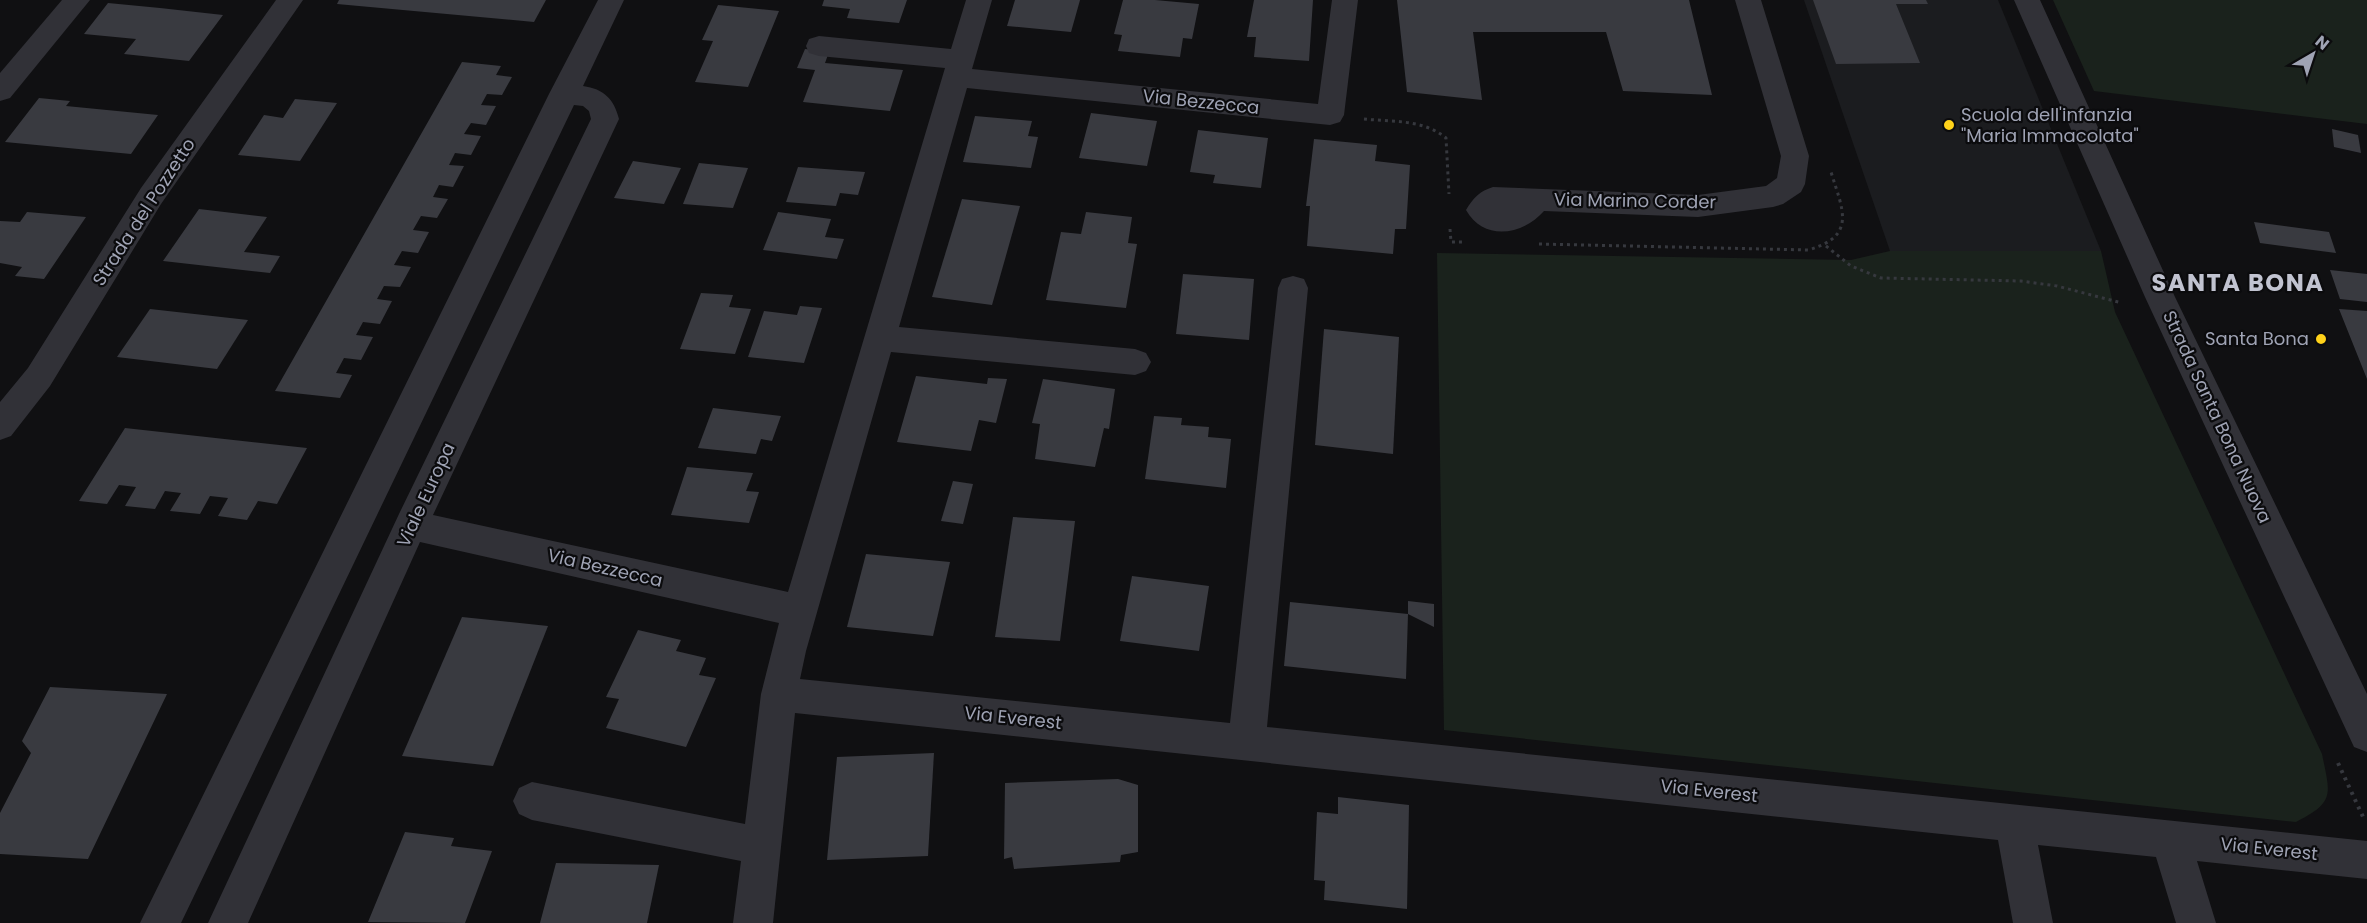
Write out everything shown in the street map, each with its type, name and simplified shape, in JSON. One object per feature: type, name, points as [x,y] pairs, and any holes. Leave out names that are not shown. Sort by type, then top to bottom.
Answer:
[{"type":"street","points":[[0,91],[77,0]]},
{"type":"street","name":"Strada del Pozzetto","points":[[0,426],[39,376],[151,196],[290,0]]},
{"type":"street","points":[[160,923],[563,94],[611,0]]},
{"type":"street","points":[[753,923],[779,694],[798,611],[979,0]]},
{"type":"street","name":"Via Bezzecca","points":[[819,46],[958,69],[1330,115],[1345,0]]},
{"type":"street","name":"Via Marino Corder","points":[[1536,200],[1698,206],[1773,196],[1791,184],[1795,156],[1748,0]]},
{"type":"street","name":"Strada Santa Bona Nuova","points":[[2026,0],[2160,297],[2367,734]]},
{"type":"street","name":"Viale Europa","points":[[228,923],[411,525],[605,119],[602,106],[590,97],[563,94]]},
{"type":"street","points":[[1247,742],[1293,288]]},
{"type":"street","points":[[880,338],[1135,362]]},
{"type":"street","name":"Via Bezzecca","points":[[411,525],[798,611]]},
{"type":"street","name":"Via Everest","points":[[779,694],[2367,860]]},
{"type":"street","points":[[532,801],[761,846]]},
{"type":"street","points":[[2014,822],[2033,923]]},
{"type":"street","points":[[2170,838],[2196,923]]},
{"type":"path","points":[[1826,246],[1845,265],[1881,278],[2021,281],[2057,286],[2127,304]]},
{"type":"path","points":[[2337,761],[2367,824]]},
{"type":"shaded area","name":"Scuola dell'infanzia \"Maria Immacolata\"","points":[[1804,0],[1998,0],[2101,251],[1890,251]]},
{"type":"shaded area","points":[[2053,0],[2367,0],[2367,124],[2094,91]]},
{"type":"shaded area","points":[[1890,251],[2101,251],[2115,312],[2322,754],[2328,788],[2324,802],[2318,809],[2296,822],[1444,730],[1437,253],[1851,260]]},
{"type":"building","points":[[339,0],[546,0],[534,22],[337,4]]},
{"type":"building","points":[[824,0],[907,0],[899,23],[847,18],[850,9],[822,6]]},
{"type":"building","points":[[1015,0],[1080,0],[1071,32],[1007,26]]},
{"type":"building","points":[[1123,0],[1199,4],[1192,39],[1183,38],[1180,57],[1118,51],[1122,35],[1114,34]]},
{"type":"building","points":[[1254,0],[1313,0],[1309,61],[1254,57],[1256,37],[1247,37]]},
{"type":"building","points":[[1397,0],[1689,0],[1712,95],[1623,91],[1606,32],[1473,32],[1482,100],[1407,92]]},
{"type":"building","points":[[1813,0],[1926,0],[1928,4],[1896,4],[1920,63],[1836,64]]},
{"type":"building","points":[[108,3],[223,15],[189,61],[124,54],[136,39],[84,34]]},
{"type":"building","points":[[718,5],[779,11],[748,87],[695,82],[713,41],[702,40]]},
{"type":"building","points":[[805,49],[829,52],[825,63],[903,70],[890,111],[803,102],[815,70],[797,68]]},
{"type":"building","points":[[462,62],[501,66],[496,75],[512,77],[502,95],[487,94],[481,105],[496,106],[486,125],[471,123],[464,134],[481,136],[471,155],[455,153],[449,165],[464,166],[453,187],[439,185],[433,197],[448,199],[437,218],[421,216],[413,230],[429,232],[418,253],[402,251],[394,265],[411,267],[400,287],[384,286],[377,299],[392,301],[380,324],[363,322],[356,335],[373,337],[361,360],[344,358],[336,373],[352,375],[340,398],[275,391]]},
{"type":"building","points":[[39,98],[70,101],[66,106],[158,115],[131,154],[5,142]]},
{"type":"building","points":[[295,99],[337,103],[300,161],[238,155],[264,115],[283,118]]},
{"type":"building","points":[[1091,113],[1157,121],[1147,166],[1079,158]]},
{"type":"building","points":[[975,116],[1032,121],[1028,136],[1038,137],[1031,168],[963,162]]},
{"type":"building","points":[[2332,129],[2358,135],[2361,153],[2334,147]]},
{"type":"building","points":[[1198,130],[1268,138],[1261,188],[1213,183],[1215,175],[1190,172]]},
{"type":"building","points":[[1314,139],[1377,145],[1375,161],[1410,165],[1406,229],[1395,229],[1393,254],[1307,246],[1310,206],[1306,206]]},
{"type":"building","points":[[633,161],[681,168],[664,204],[614,198]]},
{"type":"building","points":[[699,163],[748,168],[733,208],[683,204]]},
{"type":"building","points":[[798,167],[865,172],[858,195],[840,193],[836,206],[786,202]]},
{"type":"building","points":[[962,199],[1020,206],[992,305],[932,297]]},
{"type":"building","points":[[199,209],[267,217],[244,252],[280,256],[270,273],[163,261]]},
{"type":"building","points":[[27,212],[86,217],[44,279],[15,276],[22,267],[0,263],[0,221],[20,222]]},
{"type":"building","points":[[778,212],[831,219],[825,237],[844,239],[837,259],[763,250]]},
{"type":"building","points":[[1086,212],[1132,217],[1128,243],[1137,244],[1126,308],[1046,300],[1061,232],[1081,234]]},
{"type":"building","points":[[2254,222],[2329,232],[2336,253],[2260,243]]},
{"type":"building","points":[[2330,270],[2367,274],[2367,302],[2340,299]]},
{"type":"building","points":[[1183,274],[1254,279],[1249,340],[1176,334]]},
{"type":"building","points":[[701,293],[733,295],[729,307],[751,309],[735,354],[680,349]]},
{"type":"building","points":[[800,306],[822,308],[804,363],[748,357],[764,311],[797,315]]},
{"type":"building","points":[[150,309],[248,320],[217,369],[117,357]]},
{"type":"building","points":[[2339,309],[2367,311],[2367,379]]},
{"type":"building","points":[[1324,329],[1399,337],[1393,454],[1315,445]]},
{"type":"building","points":[[916,376],[987,384],[988,378],[1007,379],[996,423],[979,420],[971,451],[897,442]]},
{"type":"building","points":[[1043,379],[1115,389],[1109,429],[1104,428],[1095,467],[1035,459],[1040,424],[1032,423]]},
{"type":"building","points":[[713,408],[781,416],[772,441],[761,439],[756,454],[698,448]]},
{"type":"building","points":[[1154,416],[1182,418],[1181,425],[1209,427],[1208,437],[1231,439],[1226,488],[1145,479]]},
{"type":"building","points":[[125,428],[307,448],[277,504],[258,501],[247,520],[218,516],[228,498],[210,496],[200,514],[170,511],[181,493],[165,491],[155,509],[125,506],[136,487],[119,485],[107,504],[79,501]]},
{"type":"building","points":[[687,467],[753,473],[746,491],[759,492],[749,523],[671,515]]},
{"type":"building","points":[[953,481],[973,484],[963,524],[941,521]]},
{"type":"building","points":[[1013,517],[1075,521],[1060,641],[995,637]]},
{"type":"building","points":[[866,554],[950,562],[933,636],[847,627]]},
{"type":"building","points":[[1132,576],[1209,586],[1199,651],[1120,641]]},
{"type":"building","points":[[1408,601],[1434,604],[1434,627],[1408,614]]},
{"type":"building","points":[[1290,602],[1408,614],[1406,679],[1284,666]]},
{"type":"building","points":[[462,617],[548,626],[493,766],[402,756]]},
{"type":"building","points":[[638,630],[681,640],[676,651],[706,658],[699,675],[716,678],[686,747],[606,728],[619,699],[606,697]]},
{"type":"building","points":[[50,687],[167,694],[88,859],[0,854],[0,813],[31,753],[22,741]]},
{"type":"building","points":[[934,753],[928,856],[827,860],[837,757]]},
{"type":"building","points":[[1118,779],[1138,785],[1138,852],[1121,855],[1120,862],[1014,869],[1012,857],[1004,859],[1005,783]]},
{"type":"building","points":[[1338,797],[1409,805],[1407,909],[1324,900],[1325,881],[1314,880],[1317,812],[1338,814]]},
{"type":"building","points":[[405,832],[454,838],[451,846],[492,851],[465,923],[368,922]]},
{"type":"building","points":[[556,863],[659,865],[647,923],[540,923]]},
{"type":"place","name":"Scuola dell'infanzia \"Maria Immacolata\"","points":[[1949,125]]},
{"type":"place","name":"Santa Bona","points":[[2321,339]]},
{"type":"district","name":"SANTA BONA","points":[[2238,283]]}]
